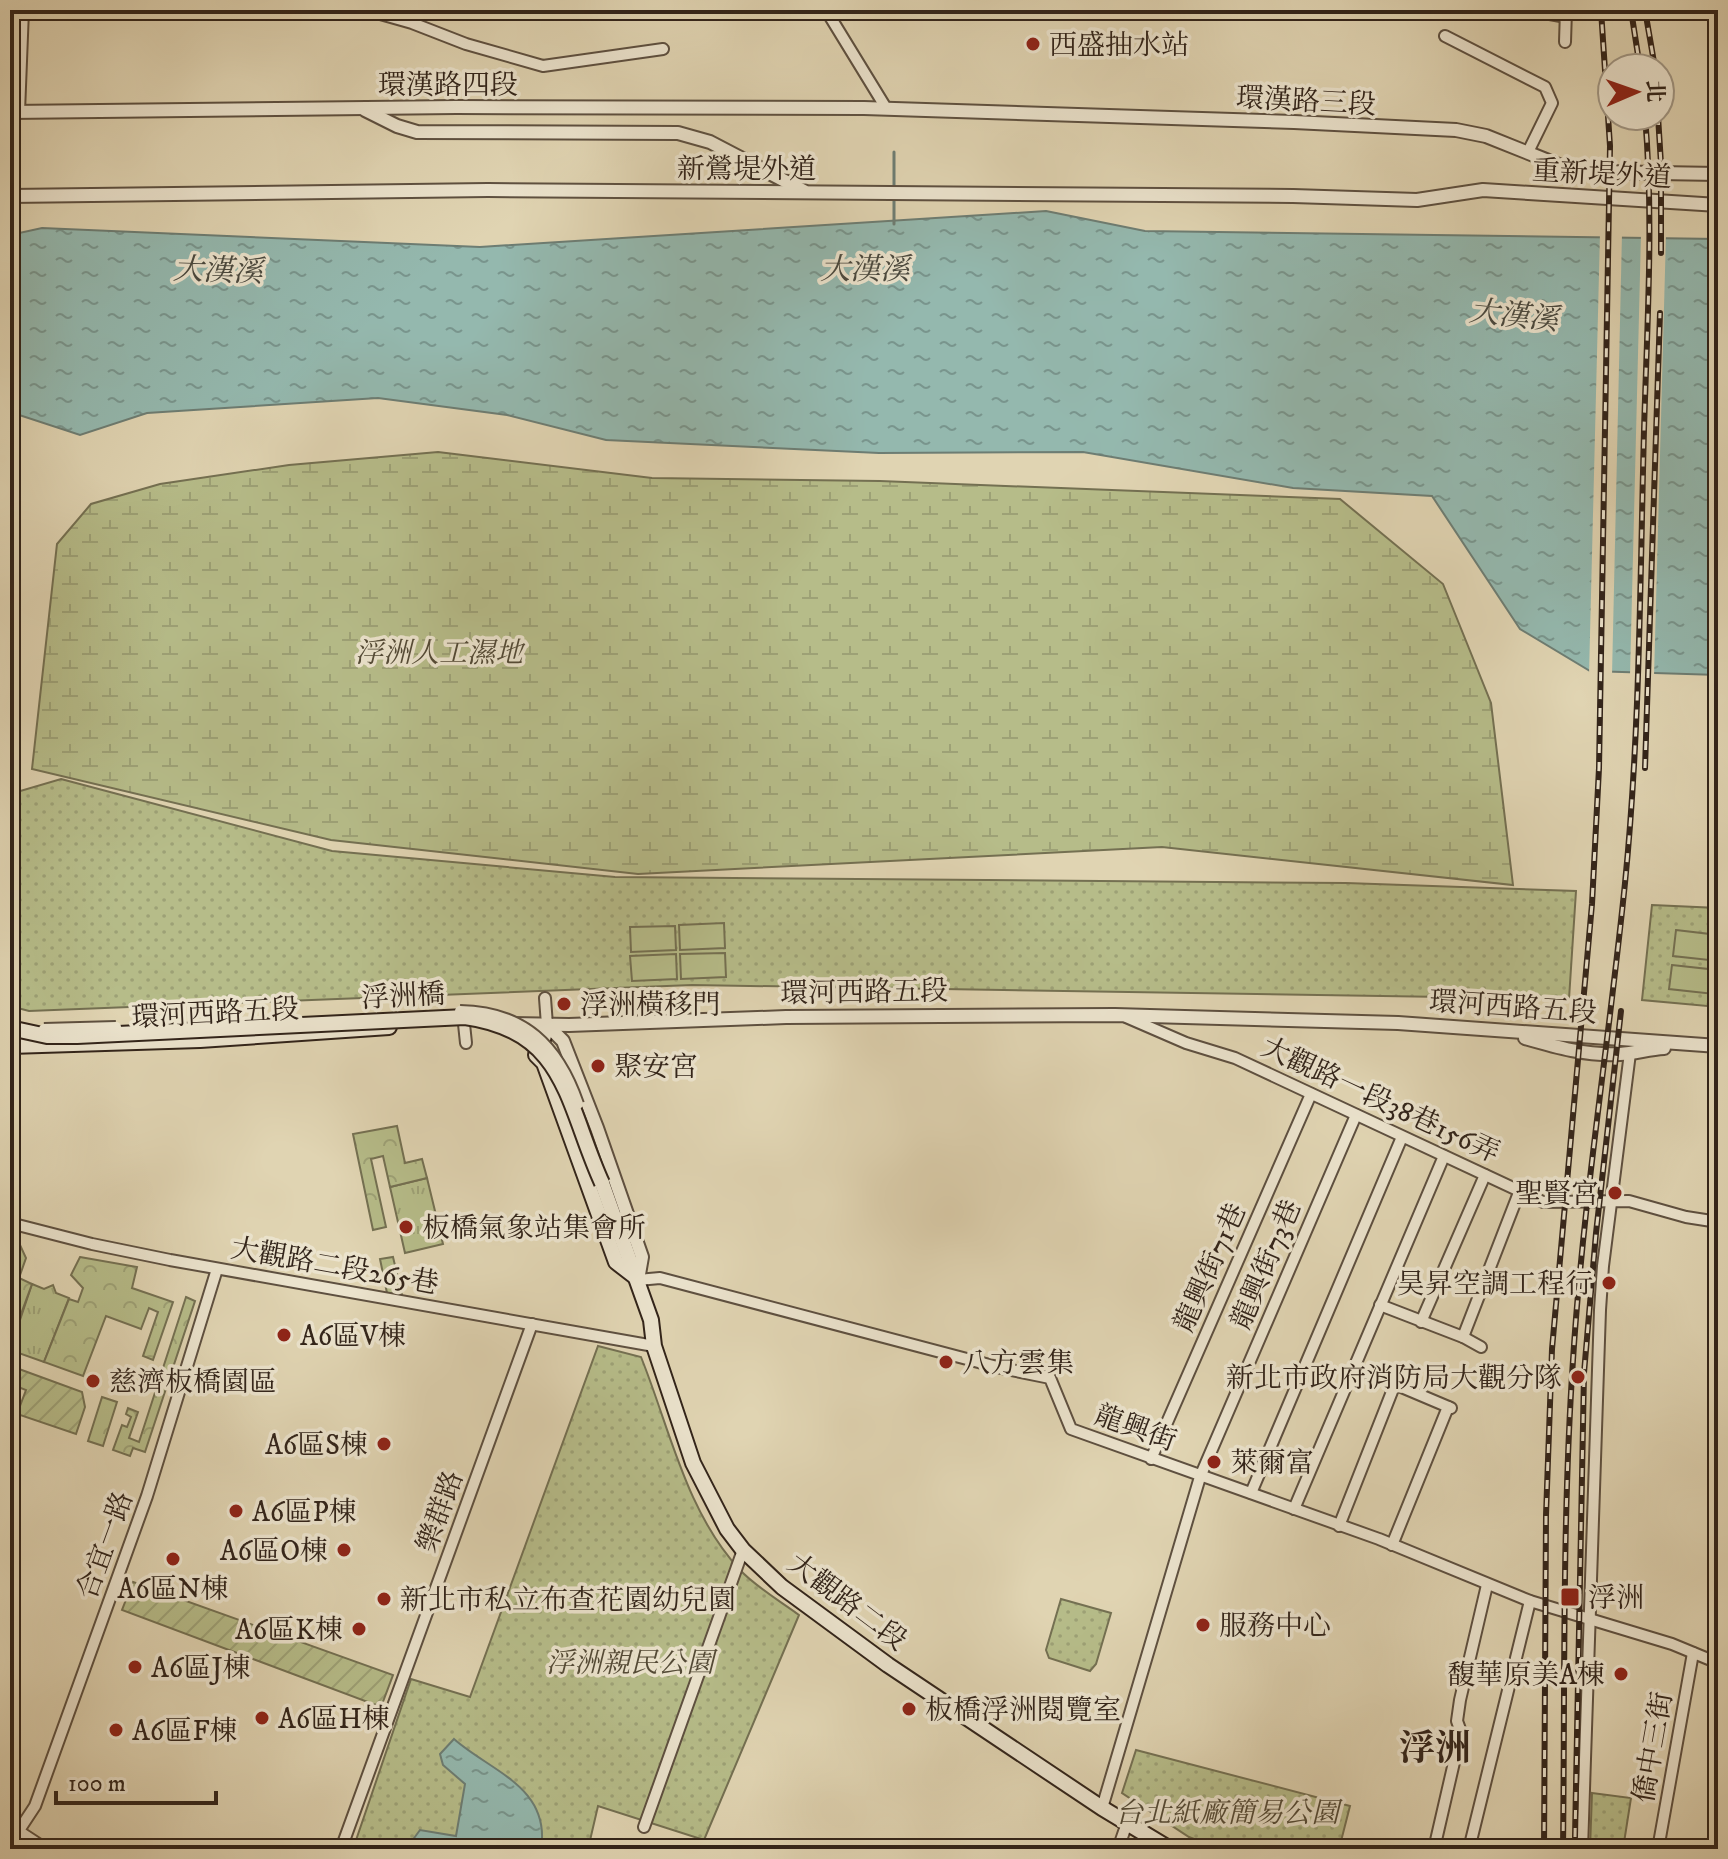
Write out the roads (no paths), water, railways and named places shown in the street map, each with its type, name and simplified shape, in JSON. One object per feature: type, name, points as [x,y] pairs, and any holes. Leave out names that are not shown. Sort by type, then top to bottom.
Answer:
[{"type":"main road","name":"浮洲橋","points":[[10,1028],[29,1034],[62,1036],[465,1017],[491,1021],[520,1033],[538,1047],[556,1069],[638,1280]]},
{"type":"main road","points":[[489,1024],[532,1050],[544,1063]]},
{"type":"main road","name":"環河西路五段","points":[[10,1046],[200,1040],[489,1024]]},
{"type":"main road","points":[[547,1025],[542,1043],[544,1063],[616,1262],[638,1280]]},
{"type":"main road","name":"大觀路二段","points":[[638,1280],[651,1320],[654,1346],[693,1463],[727,1529],[743,1550],[782,1587],[888,1665],[1102,1808],[1170,1849]]},
{"type":"street","points":[[366,10],[543,66],[663,49]]},
{"type":"street","points":[[826,10],[886,108]]},
{"type":"street","points":[[1522,10],[1566,14],[1565,42]]},
{"type":"street","points":[[10,33],[18,33],[16,16]]},
{"type":"street","points":[[14,112],[16,16]]},
{"type":"street","points":[[1445,36],[1545,87],[1552,103],[1528,152]]},
{"type":"street","points":[[362,108],[397,126],[417,132],[678,133],[710,142],[807,192]]},
{"type":"street","name":"環漢路四段","points":[[14,112],[362,108],[886,108]]},
{"type":"street","name":"環漢路三段","points":[[886,108],[1456,130],[1486,136],[1566,168],[1599,172],[1718,174]]},
{"type":"street","name":"新鶯堤外道","points":[[10,196],[488,190],[1277,196],[1417,200],[1483,190]]},
{"type":"street","name":"重新堤外道","points":[[1483,190],[1718,205]]},
{"type":"street","points":[[545,998],[547,1025],[563,1041],[642,1257],[638,1280]]},
{"type":"street","points":[[10,1020],[27,1027],[49,1029],[480,1011],[526,1029],[558,1059],[569,1078],[585,1122],[602,1183]]},
{"type":"street","name":"環河西路五段","points":[[489,1024],[786,1017],[1122,1015],[1341,1021],[1715,1045]]},
{"type":"street","name":"大觀路一段38巷156弄","points":[[1122,1015],[1186,1043],[1235,1058],[1543,1202],[1629,1201],[1686,1217],[1718,1222]]},
{"type":"street","points":[[464,1024],[466,1043]]},
{"type":"street","points":[[1498,1031],[1577,1052],[1630,1053],[1715,1045]]},
{"type":"street","points":[[1582,1849],[1600,1310],[1630,1053]]},
{"type":"street","name":"龍興街71巷","points":[[1151,1459],[1311,1094]]},
{"type":"street","name":"龍興街73巷","points":[[1102,1808],[1200,1477],[1356,1115]]},
{"type":"street","points":[[1251,1493],[1402,1137]]},
{"type":"street","points":[[1294,1509],[1444,1156]]},
{"type":"street","points":[[1421,1322],[1485,1175]]},
{"type":"street","points":[[1463,1337],[1520,1190]]},
{"type":"street","name":"大觀路二段265巷","points":[[10,1223],[92,1244],[217,1269],[654,1346]]},
{"type":"street","name":"合宜一路","points":[[10,1844],[35,1806],[147,1496],[217,1269]]},
{"type":"street","name":"龍興街","points":[[638,1280],[660,1278],[1001,1368],[1050,1378],[1071,1429],[1392,1545],[1530,1601],[1718,1663]]},
{"type":"street","points":[[1380,1305],[1481,1347]]},
{"type":"street","name":"樂群路","points":[[341,1849],[532,1324]]},
{"type":"street","points":[[1354,1367],[1451,1408],[1392,1545]]},
{"type":"street","points":[[1339,1526],[1395,1384]]},
{"type":"street","points":[[644,1827],[743,1550]]},
{"type":"street","points":[[1434,1849],[1461,1732],[1457,1721],[1460,1700],[1487,1585]]},
{"type":"street","points":[[1469,1849],[1530,1601]]},
{"type":"street","name":"僑中三街","points":[[1658,1849],[1693,1653]]},
{"type":"street","points":[[1118,1849],[1127,1823]]},
{"type":"street","points":[[20,1832],[46,1849]]},
{"type":"water","name":"大漢溪","points":[[1046,211],[1145,231],[1718,239],[1718,675],[1590,671],[1520,629],[1432,496],[1293,488],[1083,452],[879,453],[606,440],[507,415],[378,398],[147,413],[80,435],[10,412],[10,235],[42,228],[480,247]]},
{"type":"water","points":[[454,1739],[527,1795],[537,1810],[542,1828],[541,1849],[406,1849],[420,1830],[456,1836],[465,1784],[443,1765],[440,1754]]},
{"type":"waterway","points":[[894,152],[894,188]]},
{"type":"waterway","points":[[894,195],[894,224]]},
{"type":"railway","points":[[1544,1849],[1546,1515],[1552,1349],[1592,904],[1599,768],[1610,146],[1601,10]]},
{"type":"railway","points":[[1631,10],[1638,52]]},
{"type":"railway","points":[[1645,10],[1652,52]]},
{"type":"railway","points":[[1563,1849],[1569,1421],[1583,1241],[1625,883],[1637,714],[1649,273],[1646,132]]},
{"type":"railway","points":[[1659,132],[1661,253]]},
{"type":"railway","points":[[1645,768],[1660,313]]},
{"type":"railway","points":[[1575,1837],[1584,1373],[1621,1011]]},
{"type":"place","name":"西盛抽水站","points":[[1033,44]]},
{"type":"place","name":"浮洲橫移門","points":[[564,1004]]},
{"type":"place","name":"聚安宮","points":[[598,1066]]},
{"type":"place","name":"聖賢宮","points":[[1615,1193]]},
{"type":"place","name":"板橋氣象站集會所","points":[[406,1227]]},
{"type":"place","name":"昊昇空調工程行","points":[[1609,1283]]},
{"type":"place","name":"A6區V棟","points":[[284,1335]]},
{"type":"place","name":"八方雲集","points":[[946,1362]]},
{"type":"place","name":"新北市政府消防局大觀分隊","points":[[1578,1377]]},
{"type":"place","name":"慈濟板橋園區","points":[[93,1381]]},
{"type":"place","name":"A6區S棟","points":[[384,1444]]},
{"type":"place","name":"萊爾富","points":[[1214,1462]]},
{"type":"place","name":"A6區P棟","points":[[236,1511]]},
{"type":"place","name":"A6區O棟","points":[[344,1550]]},
{"type":"place","name":"A6區N棟","points":[[173,1559]]},
{"type":"place","name":"浮洲","points":[[1570,1597]]},
{"type":"place","name":"新北市私立布查花園幼兒園","points":[[384,1599]]},
{"type":"place","name":"服務中心","points":[[1203,1625]]},
{"type":"place","name":"A6區K棟","points":[[359,1629]]},
{"type":"place","name":"A6區J棟","points":[[135,1667]]},
{"type":"place","name":"馥華原美A棟","points":[[1621,1674]]},
{"type":"place","name":"板橋浮洲閱覽室","points":[[909,1709]]},
{"type":"place","name":"A6區H棟","points":[[262,1718]]},
{"type":"place","name":"A6區F棟","points":[[116,1730]]},
{"type":"district","name":"浮洲","points":[[1435,1747]]},
{"type":"park label","name":"浮洲人工濕地","points":[[439,652]]},
{"type":"park label","name":"浮洲親民公園","points":[[630,1662]]},
{"type":"park label","name":"台北紙廠簡易公園","points":[[1227,1812]]}]
